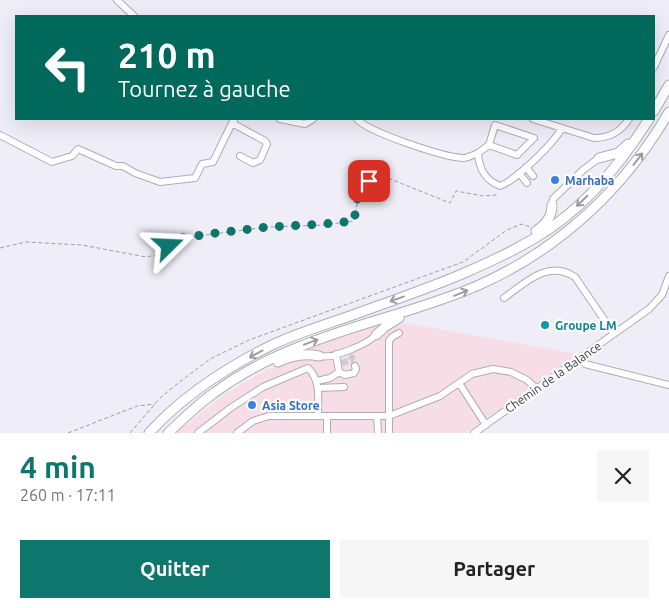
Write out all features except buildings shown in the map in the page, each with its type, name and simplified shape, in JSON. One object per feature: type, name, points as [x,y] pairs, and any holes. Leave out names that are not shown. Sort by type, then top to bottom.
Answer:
[{"type":"highway","points":[[655,109],[669,85]]},
{"type":"highway","points":[[170,431],[212,394],[266,362],[305,344],[455,295],[506,272],[558,239],[594,209],[618,183],[656,135],[669,112]]},
{"type":"highway","points":[[599,158],[618,153],[648,121]]},
{"type":"highway","points":[[149,433],[183,402],[210,381],[266,348],[316,327],[433,286],[536,238],[574,210],[617,166],[648,121]]},
{"type":"highway","points":[[507,253],[547,222],[552,211],[552,205]]},
{"type":"highway","points":[[376,335],[386,326],[415,309]]},
{"type":"highway","points":[[170,431],[218,396],[263,369],[282,360],[299,355],[308,354],[322,357]]},
{"type":"street","points":[[117,0],[133,15]]},
{"type":"street","points":[[655,65],[669,35]]},
{"type":"street","points":[[285,120],[305,124],[311,120]]},
{"type":"street","points":[[358,120],[366,126],[428,151],[464,158],[478,153],[489,145],[495,125],[534,138],[517,155],[489,145]]},
{"type":"street","points":[[536,120],[582,136],[603,138],[615,133],[627,120]]},
{"type":"street","points":[[0,135],[52,162],[72,156],[78,149],[116,166],[123,166],[135,173],[160,182],[195,178],[202,164],[213,162],[233,121],[267,144],[260,160],[253,163],[240,156]]},
{"type":"street","points":[[478,153],[478,165],[492,183],[500,186],[526,167],[558,136],[562,128]]},
{"type":"street","points":[[552,205],[553,199],[582,170],[599,158]]},
{"type":"street","points":[[526,167],[533,176]]},
{"type":"street","points":[[519,173],[527,183]]},
{"type":"street","points":[[504,298],[539,273],[552,269],[568,272],[575,277],[614,334]]},
{"type":"street","name":"Chemin de la Balance","points":[[474,433],[657,302],[666,289],[669,276]]},
{"type":"street","points":[[389,433],[389,341],[399,333]]},
{"type":"street","points":[[322,357],[336,354],[370,341],[376,335]]},
{"type":"street","points":[[350,349],[352,357]]},
{"type":"street","points":[[318,385],[339,372],[340,363],[336,354]]},
{"type":"street","points":[[322,357],[340,363]]},
{"type":"street","points":[[581,358],[585,364],[669,385]]},
{"type":"street","points":[[339,372],[345,375],[354,373],[355,366]]},
{"type":"street","points":[[198,433],[232,407],[263,387],[308,368],[315,374],[318,385],[318,416]]},
{"type":"street","points":[[236,433],[253,421],[269,416],[389,416],[440,396],[472,374],[493,369],[511,372],[527,380],[536,388]]},
{"type":"street","points":[[459,383],[486,424]]},
{"type":"street","points":[[318,385],[344,387]]},
{"type":"street","points":[[327,416],[327,433]]},
{"type":"street","points":[[378,416],[378,433]]},
{"type":"path","points":[[0,248],[26,242],[35,242],[82,245],[146,257],[162,254],[169,246],[182,238],[268,227],[354,221],[358,196],[369,181],[378,174],[450,203],[456,191],[483,196],[496,195],[500,186]]},
{"type":"path","points":[[130,433],[176,384],[210,359],[249,340],[463,262],[507,230],[522,224],[534,228]]},
{"type":"path","points":[[68,433],[138,406],[156,404]]},
{"type":"shaded area","points":[[405,323],[578,354],[466,433],[175,433],[224,395],[262,372],[282,364],[306,348],[377,325],[385,330]]},
{"type":"tunnel","points":[[342,363],[351,360],[352,357],[355,366]]},
{"type":"place","name":"Marhaba","points":[[555,180]]},
{"type":"place","name":"Groupe LM","points":[[545,325]]},
{"type":"place","name":"Asia Store","points":[[252,405]]},
{"type":"route","points":[[169,246],[182,238],[216,233],[354,221],[358,196],[369,181]]}]
